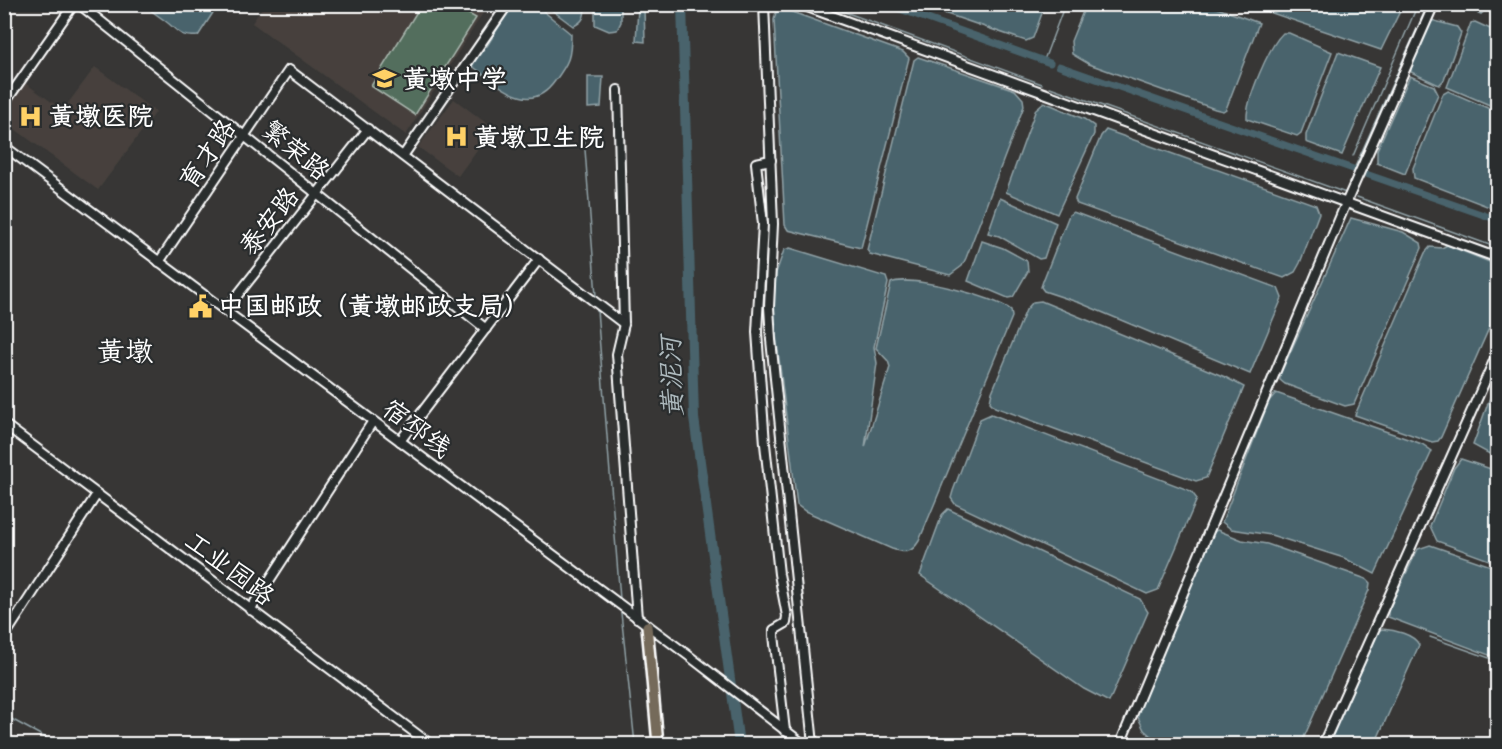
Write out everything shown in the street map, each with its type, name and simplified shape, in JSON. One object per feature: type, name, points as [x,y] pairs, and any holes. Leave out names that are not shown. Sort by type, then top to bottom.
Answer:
[{"type":"main road","points":[[646,626],[658,744]]},
{"type":"street","points":[[4,104],[74,4]]},
{"type":"street","name":"繁荣路","points":[[79,4],[486,329]]},
{"type":"street","points":[[403,156],[508,4]]},
{"type":"street","points":[[764,4],[773,224],[769,307],[771,340],[813,744]]},
{"type":"street","points":[[798,4],[1497,258]]},
{"type":"street","points":[[1120,744],[1346,204],[1434,4]]},
{"type":"street","name":"育才路","points":[[159,262],[289,70],[368,129]]},
{"type":"street","points":[[618,90],[624,324],[617,354],[637,618]]},
{"type":"street","points":[[368,129],[624,324]]},
{"type":"street","name":"泰安路","points":[[225,311],[368,129]]},
{"type":"street","name":"宿邳线","points":[[4,146],[803,744]]},
{"type":"street","points":[[771,160],[756,163],[763,224],[757,332],[765,444],[779,574],[787,616],[786,623],[774,630],[785,731]]},
{"type":"street","points":[[763,224],[773,224]]},
{"type":"street","points":[[400,441],[539,259]]},
{"type":"street","points":[[1323,744],[1497,352]]},
{"type":"street","points":[[250,610],[373,421]]},
{"type":"street","name":"工业园路","points":[[4,424],[430,744]]},
{"type":"street","points":[[4,638],[97,494]]},
{"type":"shaded area","name":"黄墩中学","points":[[264,5],[488,5],[406,135],[252,23]]},
{"type":"shaded area","points":[[95,67],[156,112],[98,190],[4,121],[5,111],[25,83],[63,110]]},
{"type":"shaded area","name":"黄墩卫生院","points":[[454,99],[493,128],[458,176],[418,147]]},
{"type":"green space","points":[[421,5],[453,5],[476,18],[415,115],[371,86]]},
{"type":"water","points":[[934,4],[1045,5],[1033,38],[1026,41],[932,9]]},
{"type":"water","points":[[1086,4],[1209,5],[1259,23],[1226,109],[1223,111],[1215,109],[1089,64],[1072,54],[1071,41]]},
{"type":"water","points":[[1490,4],[1481,14],[1460,5]]},
{"type":"water","points":[[144,5],[218,5],[198,36],[187,36]]},
{"type":"water","points":[[512,5],[536,5],[571,34],[570,54],[563,69],[545,92],[535,97],[514,94],[472,66],[482,47],[487,46]]},
{"type":"water","points":[[545,5],[585,5],[584,15],[580,23],[573,26]]},
{"type":"water","points":[[595,5],[621,5],[621,22],[617,30],[609,31],[595,25]]},
{"type":"water","points":[[1248,5],[1403,5],[1381,50]]},
{"type":"water","points":[[638,8],[644,8],[645,42],[636,41]]},
{"type":"water","points":[[781,8],[903,52],[909,58],[861,248],[788,230],[785,225],[774,20],[776,12]]},
{"type":"water","points":[[1431,20],[1457,27],[1461,33],[1444,80],[1439,85],[1411,72]]},
{"type":"water","points":[[1475,22],[1497,32],[1497,108],[1447,87],[1471,23]]},
{"type":"water","points":[[1283,33],[1289,33],[1332,52],[1301,133],[1297,136],[1247,119],[1250,99],[1259,74],[1271,49]]},
{"type":"water","points":[[1338,52],[1380,67],[1342,155],[1306,142],[1306,135]]},
{"type":"water","points":[[918,57],[1015,90],[1023,99],[1024,106],[966,258],[962,266],[950,275],[870,254],[867,250],[914,60]]},
{"type":"water","points":[[1410,76],[1434,86],[1438,94],[1405,174],[1377,163],[1377,150]]},
{"type":"water","points":[[588,77],[603,77],[601,107],[588,108]]},
{"type":"water","points":[[1448,91],[1497,112],[1497,210],[1414,178],[1413,168],[1443,94]]},
{"type":"water","points":[[1044,102],[1084,119],[1094,126],[1094,134],[1057,214],[1006,192],[1036,109]]},
{"type":"water","points":[[1106,130],[1316,205],[1319,213],[1295,272],[1284,278],[1077,204],[1075,199],[1101,136]]},
{"type":"water","points":[[1000,198],[1056,223],[1044,258],[1039,259],[999,236],[988,233]]},
{"type":"water","points":[[1073,212],[1278,288],[1282,298],[1250,374],[1080,303],[1044,291],[1041,287],[1043,281],[1069,215]]},
{"type":"water","points":[[1351,218],[1403,232],[1421,243],[1422,248],[1354,404],[1345,406],[1285,384],[1280,380],[1280,375]]},
{"type":"water","points":[[982,241],[1003,248],[1027,261],[1028,271],[1013,297],[1008,298],[968,281]]},
{"type":"water","points":[[1447,245],[1497,265],[1497,310],[1441,437],[1438,441],[1432,442],[1355,415],[1425,253],[1430,247],[1442,248]]},
{"type":"water","points":[[790,248],[886,277],[888,283],[874,347],[877,363],[865,447],[890,367],[888,361],[876,348],[891,283],[915,282],[951,288],[988,299],[1011,310],[1012,317],[919,541],[910,550],[904,552],[892,549],[805,511],[797,505],[773,310],[776,273],[784,250]]},
{"type":"water","points":[[1041,301],[1244,387],[1206,478],[1196,481],[995,407],[990,402],[1026,310],[1033,302]]},
{"type":"water","points":[[1497,378],[1497,458],[1473,445]]},
{"type":"water","points":[[1276,393],[1422,444],[1432,451],[1375,574],[1344,558],[1271,535],[1231,529],[1222,522],[1269,401]]},
{"type":"water","points":[[991,414],[1191,491],[1197,499],[1158,590],[1147,594],[955,504],[951,498],[953,491],[980,419]]},
{"type":"water","points":[[1461,459],[1497,471],[1497,563],[1437,541],[1430,526],[1454,468]]},
{"type":"water","points":[[948,509],[1140,599],[1148,612],[1109,702],[1084,689],[920,575],[942,515]]},
{"type":"water","points":[[1217,530],[1242,540],[1267,544],[1366,579],[1370,583],[1369,590],[1301,744],[1160,744],[1144,730],[1137,715],[1213,533]]},
{"type":"water","points":[[1430,545],[1497,568],[1497,658],[1388,617],[1388,611],[1418,549]]},
{"type":"water","points":[[1382,629],[1408,635],[1419,645],[1375,744],[1329,744],[1379,631]]},
{"type":"waterway","name":"黄泥河","points":[[682,4],[694,418],[739,744]]},
{"type":"waterway","points":[[823,4],[1042,84]]},
{"type":"waterway","points":[[886,4],[1050,63]]},
{"type":"waterway","points":[[1044,60],[1065,4]]},
{"type":"waterway","points":[[1353,156],[1418,4]]},
{"type":"waterway","points":[[1354,169],[1428,4]]},
{"type":"waterway","points":[[1059,66],[1356,170]]},
{"type":"waterway","points":[[1050,87],[1346,193]]},
{"type":"waterway","points":[[584,136],[596,296]]},
{"type":"waterway","points":[[1366,174],[1498,220]]},
{"type":"waterway","points":[[1357,197],[1498,248]]},
{"type":"waterway","points":[[597,310],[620,599]]},
{"type":"waterway","points":[[621,613],[635,744]]},
{"type":"waterway","points":[[1430,637],[1498,661]]},
{"type":"waterway","points":[[4,715],[57,744]]},
{"type":"waterway","points":[[4,738],[15,744]]},
{"type":"place","name":"黄墩中学","points":[[385,79]]},
{"type":"place","name":"黄墩医院","points":[[31,116]]},
{"type":"place","name":"黄墩卫生院","points":[[456,137]]},
{"type":"place","name":"中国邮政（黄墩邮政支局）","points":[[200,306]]},
{"type":"district","name":"黄墩","points":[[125,351]]}]
